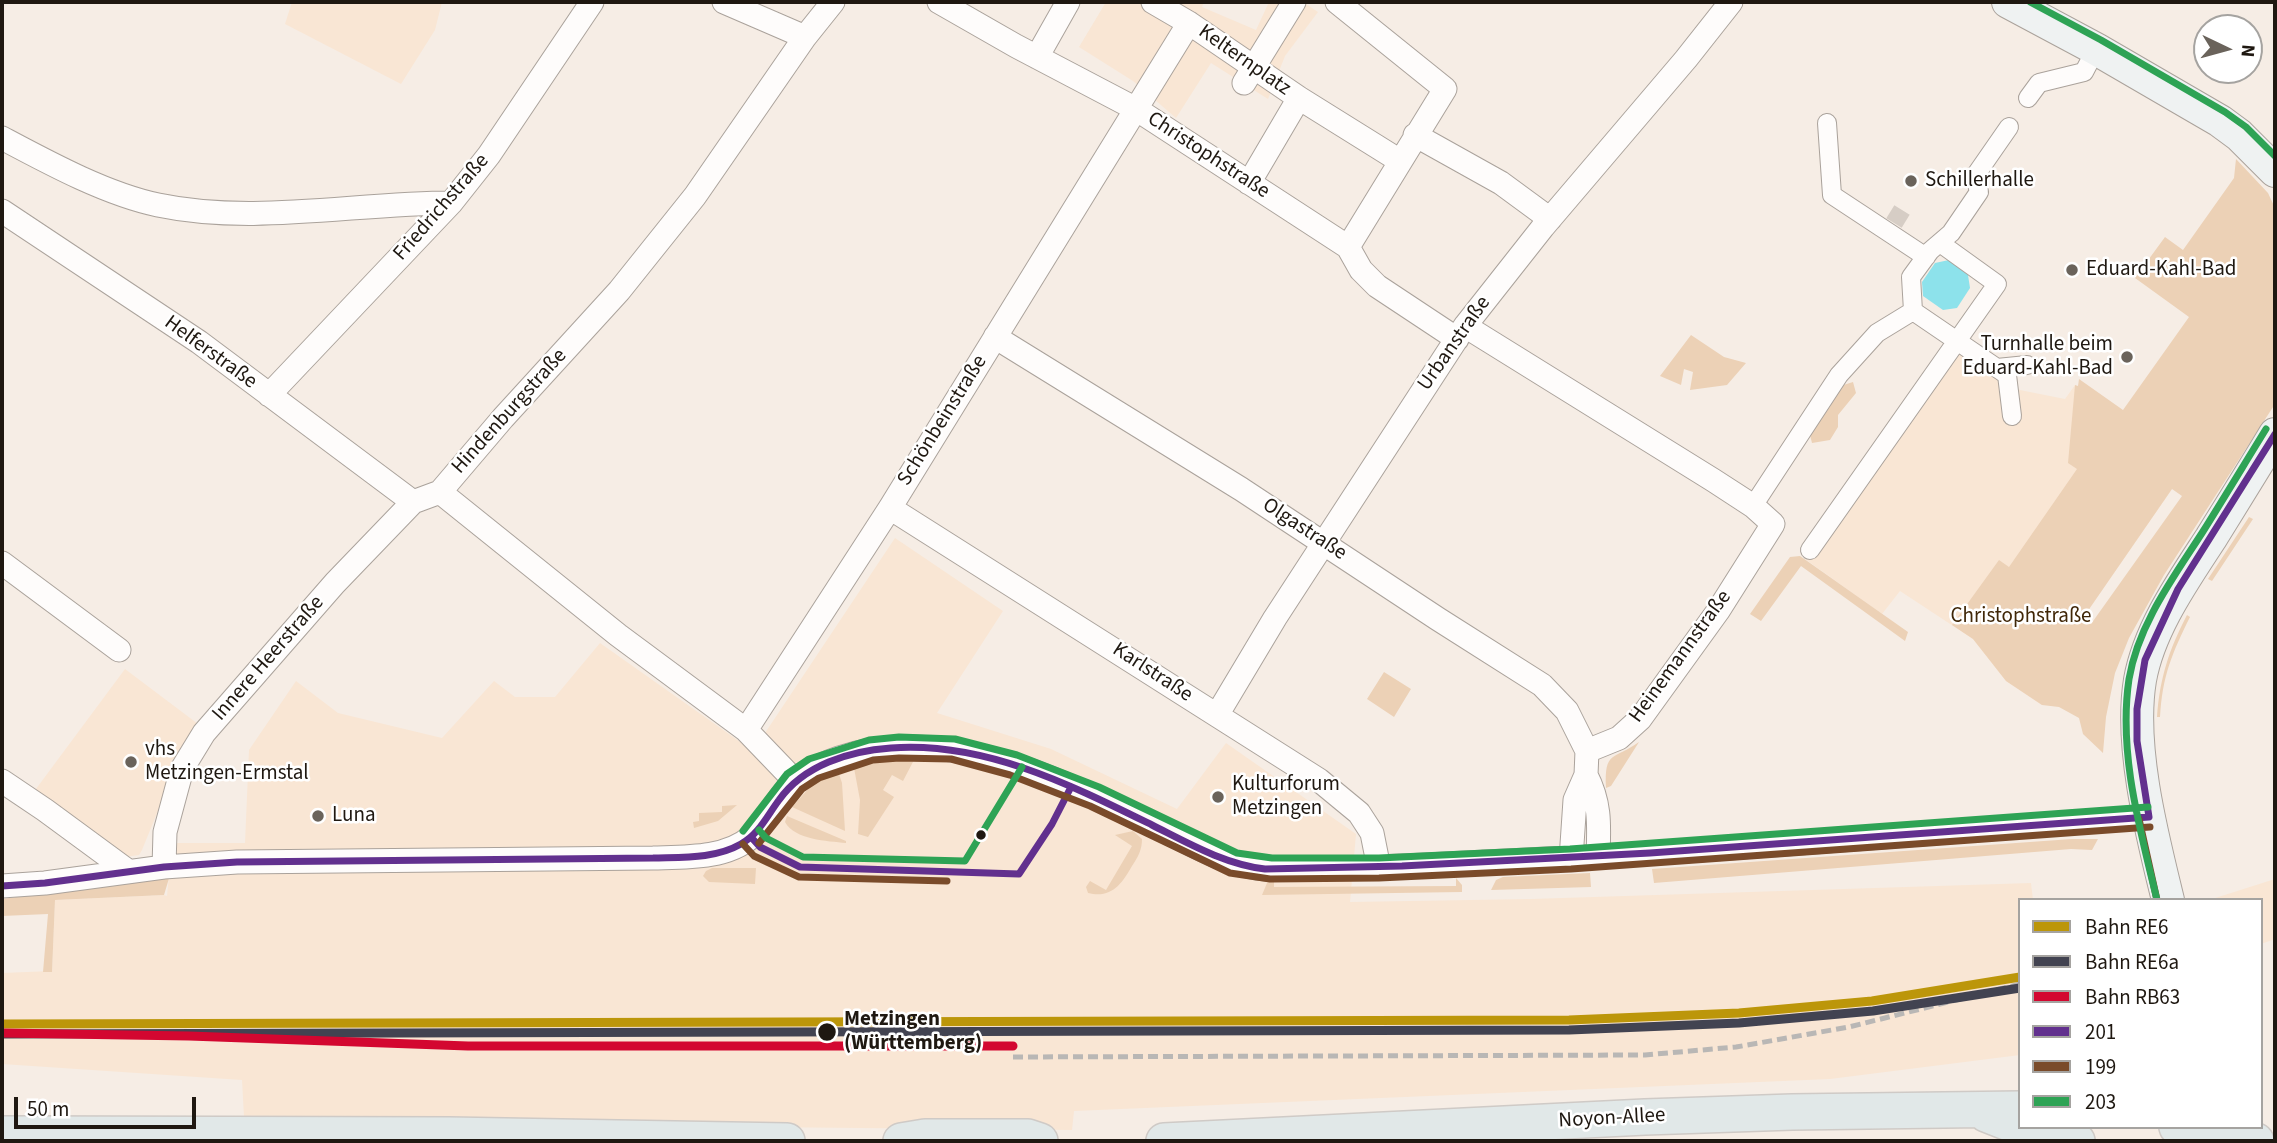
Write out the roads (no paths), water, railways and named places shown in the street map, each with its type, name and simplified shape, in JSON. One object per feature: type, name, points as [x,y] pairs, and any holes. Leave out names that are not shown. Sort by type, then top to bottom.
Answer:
[{"type":"main road","points":[[2008,2],[2220,121],[2239,135],[2275,172]]},
{"type":"main road","points":[[2167,898],[2155,850],[2137,741],[2137,709],[2145,660],[2178,589],[2275,434]]},
{"type":"main road","name":"Noyon-Allee","points":[[1164,1141],[1672,1116],[2018,1109]]},
{"type":"main road","name":"Noyon-Allee","points":[[1977,1111],[2018,1127]]},
{"type":"main road","name":"Noyon-Allee","points":[[2024,1129],[2039,1135],[2077,1141]]},
{"type":"main road","points":[[2183,1131],[2236,1136]]},
{"type":"main road","points":[[2,1134],[449,1135],[787,1141]]},
{"type":"main road","points":[[901,1141],[925,1137],[1028,1137],[1040,1141]]},
{"type":"street","name":"Friedrichstraße","points":[[269,395],[451,203],[489,155],[592,2]]},
{"type":"street","points":[[724,2],[805,37]]},
{"type":"street","name":"Hindenburgstraße","points":[[795,781],[746,730],[618,635],[440,492],[503,418],[619,291],[667,233],[805,37],[833,2]]},
{"type":"street","name":"Christophstraße","points":[[939,2],[1136,109],[1348,247],[1361,270],[1377,286],[1461,332],[1752,506],[1773,524]]},
{"type":"street","points":[[1037,57],[1068,2]]},
{"type":"street","name":"Kelternplatz","points":[[1153,2],[1189,23],[1249,75],[1299,98],[1400,161]]},
{"type":"street","points":[[1249,75],[1294,2]]},
{"type":"street","points":[[1337,2],[1445,89],[1348,247]]},
{"type":"street","name":"Urbanstraße","points":[[1217,715],[1324,542],[1461,332],[1550,219],[1731,2]]},
{"type":"street","name":"Kelternplatz","points":[[1136,109],[1189,23]]},
{"type":"street","points":[[2028,98],[2039,83],[2084,72],[2096,49]]},
{"type":"street","name":"Kelternplatz","points":[[1249,183],[1299,98]]},
{"type":"street","name":"Schönbeinstraße","points":[[746,730],[890,508],[1136,109]]},
{"type":"street","points":[[1826,123],[1832,195],[1885,223],[1926,257]]},
{"type":"street","points":[[1913,311],[1912,277],[1926,257],[1951,233],[1979,192],[1975,176],[2009,127]]},
{"type":"street","points":[[1415,135],[1501,183],[1550,219]]},
{"type":"street","points":[[2,138],[78,176],[158,205],[247,214],[406,203],[451,203]]},
{"type":"street","name":"Helferstraße","points":[[2,211],[199,342],[269,395],[406,509]]},
{"type":"street","points":[[1810,550],[1909,421],[1957,341],[1997,284],[1940,243]]},
{"type":"street","points":[[1913,311],[2007,375],[2014,395],[2012,415]]},
{"type":"street","points":[[1752,506],[1839,375],[1875,328],[1913,311]]},
{"type":"street","name":"Olgastraße","points":[[995,337],[1324,542],[1438,620],[1542,685],[1567,711],[1587,751]]},
{"type":"street","points":[[1997,368],[2027,365]]},
{"type":"street","name":"Innere Heerstraße","points":[[164,867],[165,832],[181,769],[204,733],[335,583],[406,509],[440,492]]},
{"type":"street","name":"Karlstraße","points":[[890,508],[1319,780],[1359,813],[1372,833],[1379,868]]},
{"type":"street","name":"Heinemannstraße","points":[[1587,751],[1619,738],[1640,719],[1718,611],[1773,524]]},
{"type":"street","points":[[2,563],[119,650]]},
{"type":"street","points":[[2,886],[164,867],[269,862],[675,858],[711,854],[732,848],[751,837],[795,781],[814,768],[871,750],[927,747],[953,749],[991,758],[1094,796],[1208,852],[1256,868],[1379,868],[1571,859],[2149,817]]},
{"type":"street","points":[[1571,859],[1574,800],[1586,775],[1587,751]]},
{"type":"street","points":[[1586,775],[1596,794],[1600,824],[1598,857]]},
{"type":"street","points":[[2,781],[128,871]]},
{"type":"water","points":[[1949,260],[1968,275],[1970,288],[1957,308],[1943,310],[1923,296],[1922,282],[1935,263]]},
{"type":"tunnel","points":[[1894,223],[1902,210]]},
{"type":"railway","points":[[1013,1057],[1645,1055],[1736,1047],[1849,1027],[2018,985]]},
{"type":"rail line","name":"RE6","points":[[2,1024],[1569,1020],[1739,1013],[1872,1001],[2018,977]]},
{"type":"rail line","name":"RE6a","points":[[2,1034],[1569,1030],[1739,1023],[1873,1011],[2018,988]]},
{"type":"rail line","name":"RB63","points":[[2,1033],[189,1036],[468,1046],[1013,1046]]},
{"type":"place","name":"Schillerhalle","points":[[1911,181]]},
{"type":"place","name":"Eduard-Kahl-Bad","points":[[2072,270]]},
{"type":"place","name":"Turnhalle beim Eduard-Kahl-Bad","points":[[2127,357]]},
{"type":"place","name":"vhs Metzingen-Ermstal","points":[[131,762]]},
{"type":"place","name":"Kulturforum Metzingen","points":[[1218,797]]},
{"type":"place","name":"Luna","points":[[318,816]]},
{"type":"place","name":"Metzingen (Württemberg)","points":[[827,1032]]}]
